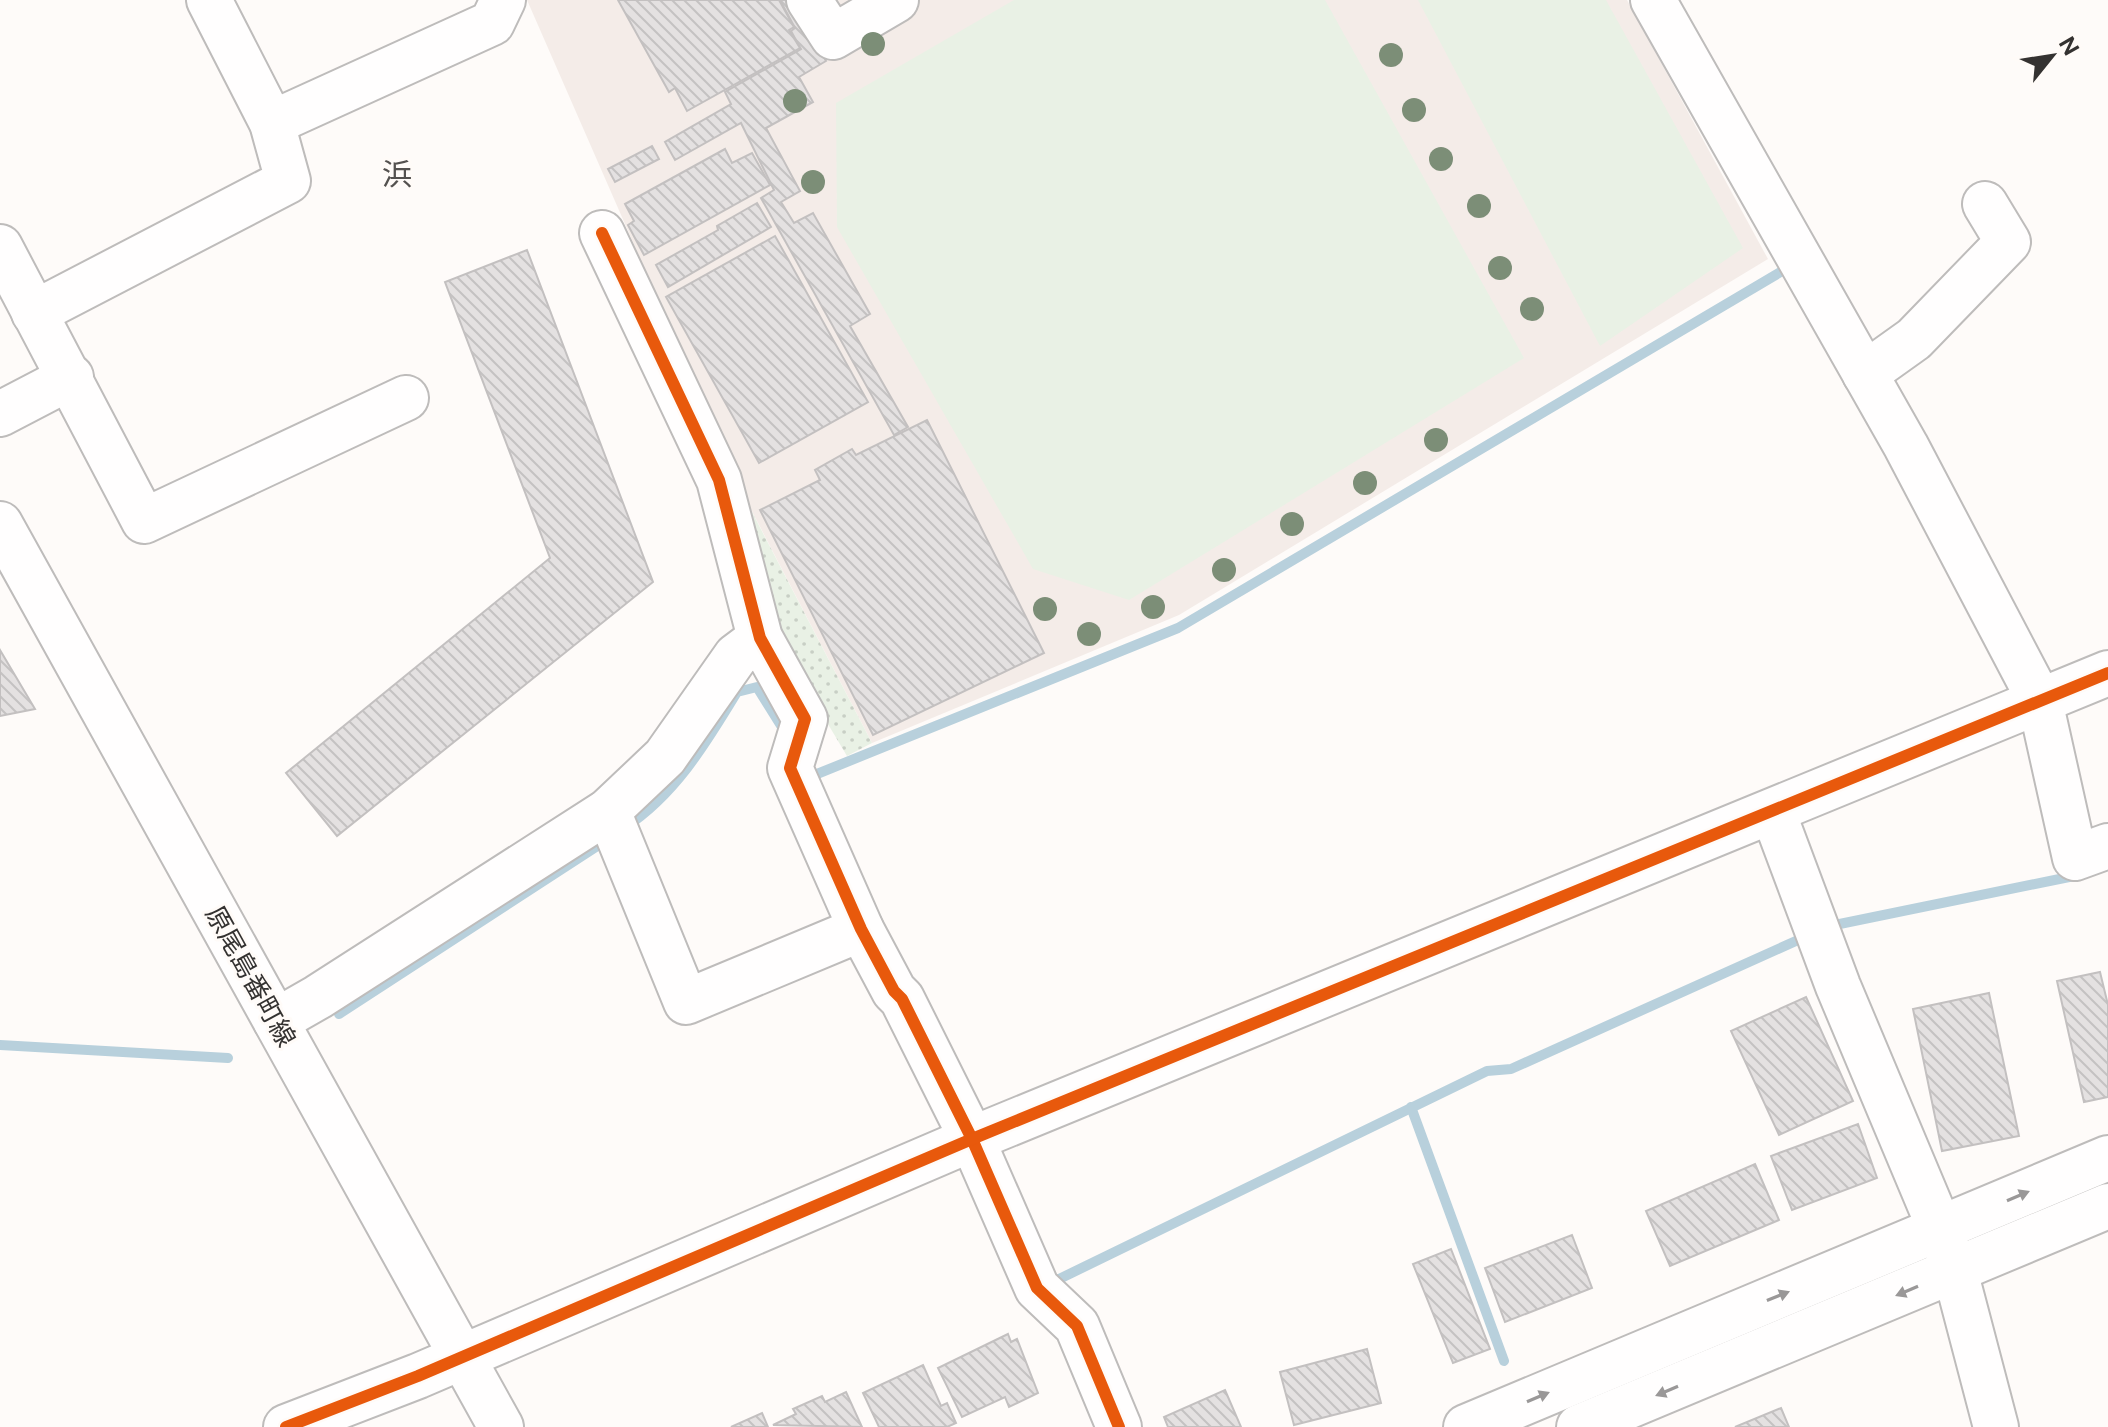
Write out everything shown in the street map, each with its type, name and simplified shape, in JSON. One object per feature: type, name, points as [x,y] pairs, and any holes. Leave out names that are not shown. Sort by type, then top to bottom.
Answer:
[{"type":"street","points":[[34,313],[288,181],[272,123],[209,0]]},
{"type":"street","points":[[272,123],[492,23],[503,0]]},
{"type":"street","points":[[809,0],[833,37],[896,0]]},
{"type":"street","points":[[1653,0],[1865,374],[2040,701],[2075,858],[2108,846]]},
{"type":"street","points":[[1865,374],[1914,339],[2008,242],[1985,204]]},
{"type":"street","points":[[602,233],[719,480],[760,638],[805,719],[790,768],[861,929],[894,991],[902,999],[972,1139],[1037,1288],[1077,1326],[1119,1427]]},
{"type":"street","points":[[0,247],[144,521],[406,398]]},
{"type":"street","points":[[0,414],[71,377]]},
{"type":"street","name":"原尾島番町線","points":[[0,524],[501,1427]]},
{"type":"street","points":[[276,1021],[614,825],[736,656],[760,638]]},
{"type":"street","points":[[286,1427],[972,1139],[2108,673]]},
{"type":"street","points":[[1773,812],[1817,930],[1940,1229],[1955,1271],[1996,1427]]},
{"type":"street","points":[[614,825],[686,1002],[861,929]]},
{"type":"street","points":[[1466,1427],[2108,1158]]},
{"type":"street","points":[[1579,1427],[2108,1206]]},
{"type":"shaded area","points":[[527,0],[1627,0],[1768,259],[1179,615],[872,743],[744,496]]},
{"type":"shaded area","points":[[1014,0],[1325,0],[1524,358],[1129,600],[1033,569],[837,227],[836,103]]},
{"type":"shaded area","points":[[1418,0],[1606,0],[1743,248],[1600,346]]},
{"type":"shaded area","points":[[751,510],[872,743],[847,756],[776,637]]},
{"type":"building","points":[[618,0],[779,0],[794,27],[789,30],[800,48],[687,111],[675,88],[669,92]]},
{"type":"building","points":[[780,0],[793,0],[826,61],[799,77],[813,102],[766,128],[800,191],[781,202],[794,223],[813,213],[870,314],[850,326],[908,427],[894,435],[761,198],[774,190],[741,123],[675,160],[665,142],[731,104],[725,92],[801,49],[791,31],[795,28]]},
{"type":"building","points":[[652,146],[659,159],[615,182],[608,169]]},
{"type":"building","points":[[725,149],[732,163],[752,153],[770,185],[644,255],[628,225],[634,221],[625,204]]},
{"type":"building","points":[[757,203],[771,227],[668,287],[656,265],[718,230],[717,226]]},
{"type":"building","points":[[775,236],[868,402],[759,463],[666,297]]},
{"type":"building","points":[[527,250],[653,582],[337,836],[286,773],[550,558],[445,282]]},
{"type":"building","points":[[927,420],[1044,653],[873,735],[760,510],[820,480],[815,470],[852,449],[856,455]]},
{"type":"building","points":[[0,650],[35,709],[0,716]]},
{"type":"building","points":[[2100,972],[2108,1005],[2108,1097],[2084,1102],[2057,981]]},
{"type":"building","points":[[1989,993],[2019,1136],[1942,1151],[1913,1009]]},
{"type":"building","points":[[1806,997],[1853,1101],[1779,1135],[1731,1031]]},
{"type":"building","points":[[1858,1124],[1877,1178],[1792,1210],[1771,1156]]},
{"type":"building","points":[[1755,1164],[1779,1220],[1670,1266],[1646,1211]]},
{"type":"building","points":[[1572,1235],[1592,1288],[1505,1322],[1485,1268]]},
{"type":"building","points":[[1451,1249],[1490,1349],[1453,1363],[1413,1264]]},
{"type":"building","points":[[1008,1334],[1011,1342],[1017,1339],[1038,1393],[1009,1407],[1005,1397],[962,1417],[938,1368]]},
{"type":"building","points":[[1367,1349],[1381,1403],[1294,1425],[1280,1372]]},
{"type":"building","points":[[923,1365],[941,1406],[947,1403],[956,1423],[947,1427],[879,1427],[863,1393]]},
{"type":"building","points":[[1225,1390],[1241,1427],[1168,1427],[1164,1417]]},
{"type":"building","points":[[846,1392],[862,1427],[773,1425],[796,1414],[793,1409],[822,1396],[825,1402]]},
{"type":"building","points":[[1781,1408],[1789,1427],[1735,1427]]},
{"type":"building","points":[[762,1413],[768,1427],[731,1427]]},
{"type":"waterway","points":[[812,776],[1178,628],[1789,267],[1787,263]]},
{"type":"waterway","points":[[624,828],[674,784],[701,749],[737,692],[757,687],[787,735]]},
{"type":"waterway","points":[[339,1014],[608,839]]},
{"type":"waterway","points":[[1825,927],[2079,875]]},
{"type":"waterway","points":[[1051,1275],[1055,1281],[1487,1071],[1511,1069],[1807,936]]},
{"type":"waterway","points":[[0,1045],[228,1058]]},
{"type":"waterway","points":[[1411,1107],[1504,1361]]},
{"type":"cycle path","points":[[602,233],[719,480],[760,638],[805,719],[790,768],[861,929],[894,991],[902,999],[972,1139],[1037,1288],[1077,1326],[1119,1427]]},
{"type":"cycle path","points":[[286,1427],[418,1376],[972,1139],[2108,673]]},
{"type":"district","name":"浜","points":[[397,174]]}]
